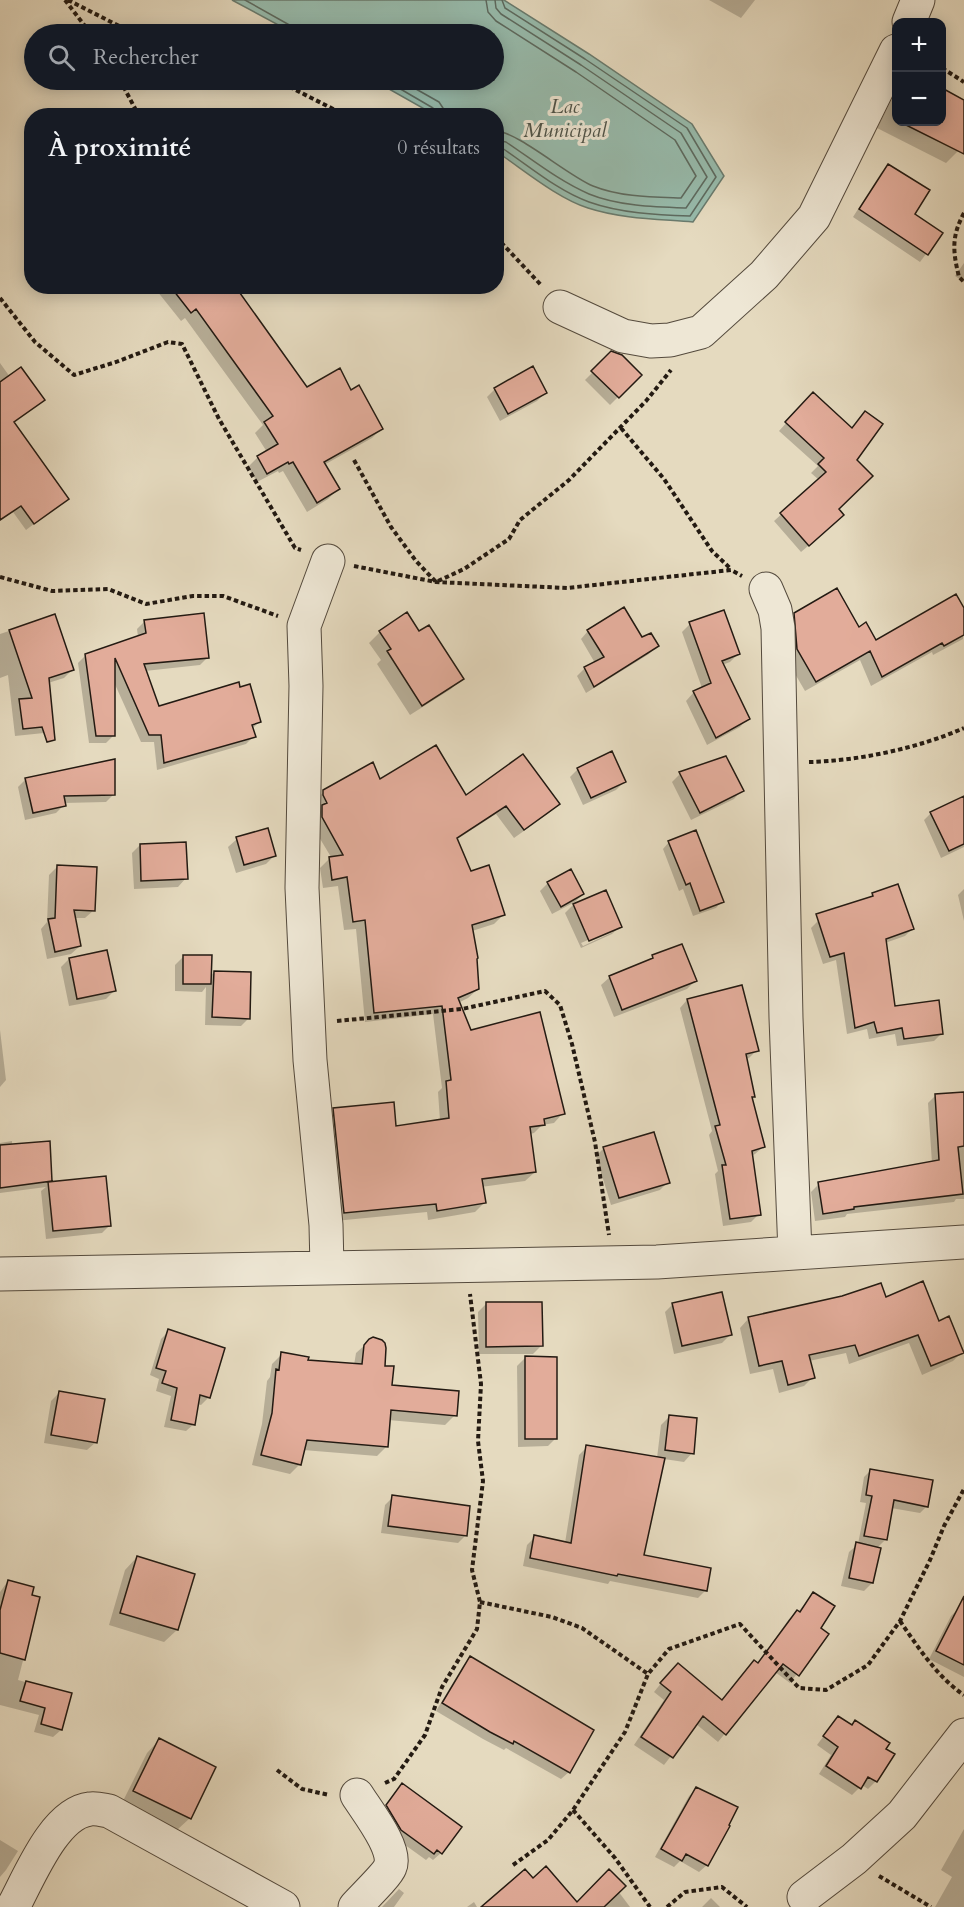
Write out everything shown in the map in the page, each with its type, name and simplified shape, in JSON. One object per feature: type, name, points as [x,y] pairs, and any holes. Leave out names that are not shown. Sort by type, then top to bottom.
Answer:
[{"type":"street","points":[[911,18],[918,0]]},
{"type":"street","points":[[561,307],[623,336],[651,341],[670,340],[701,332],[764,275],[814,217],[892,61]]},
{"type":"street","points":[[327,1268],[326,1225],[310,1060],[302,888],[306,686],[304,626],[328,561]]},
{"type":"street","points":[[766,590],[775,610],[778,628],[786,1018],[795,1253]]},
{"type":"street","points":[[0,1274],[657,1262],[964,1242]]},
{"type":"street","points":[[804,1897],[854,1859],[902,1815],[964,1735]]},
{"type":"street","points":[[355,1907],[390,1867],[391,1854],[357,1795]]},
{"type":"street","points":[[13,1907],[51,1836],[68,1819],[89,1809],[109,1810],[283,1907]]},
{"type":"path","points":[[67,0],[84,24]]},
{"type":"path","points":[[67,0],[115,24]]},
{"type":"path","points":[[946,71],[964,82]]},
{"type":"path","points":[[125,90],[135,108]]},
{"type":"path","points":[[296,90],[331,108]]},
{"type":"path","points":[[964,213],[958,224],[952,249],[958,278],[964,282]]},
{"type":"path","points":[[504,246],[561,307]]},
{"type":"path","points":[[0,298],[35,342],[74,375],[168,342],[182,344],[219,419],[295,548],[328,561],[436,582],[567,588],[731,570]]},
{"type":"path","points":[[436,582],[464,569],[509,539],[520,520],[569,480],[621,428],[674,367]]},
{"type":"path","points":[[621,428],[664,479],[712,551],[731,570],[766,590]]},
{"type":"path","points":[[354,460],[391,527],[416,561],[436,582]]},
{"type":"path","points":[[0,578],[52,591],[108,589],[146,604],[193,596],[223,596],[304,626]]},
{"type":"path","points":[[781,764],[846,760],[928,741],[964,729]]},
{"type":"path","points":[[308,1024],[462,1009],[545,991],[560,1005],[572,1044],[595,1142],[613,1263]]},
{"type":"path","points":[[277,1770],[302,1789],[328,1795],[357,1795],[394,1779],[425,1735],[442,1688],[477,1629],[480,1602],[472,1570],[483,1481],[478,1441],[481,1384],[467,1265]]},
{"type":"path","points":[[513,1865],[548,1840],[573,1810],[625,1732],[648,1674],[669,1650],[740,1624],[799,1688],[826,1690],[868,1665],[900,1621],[944,1526],[964,1489]]},
{"type":"path","points":[[480,1602],[552,1617],[582,1628],[648,1674]]},
{"type":"path","points":[[900,1621],[937,1671],[964,1695]]},
{"type":"path","points":[[573,1810],[615,1858],[650,1907]]},
{"type":"path","points":[[854,1859],[931,1907]]},
{"type":"path","points":[[667,1907],[685,1892],[722,1887],[747,1907]]},
{"type":"water","name":"Lac Municipal","points":[[232,0],[504,0],[692,124],[724,176],[693,222],[627,216],[588,208],[564,198],[504,157],[504,108],[423,108],[391,90],[504,90],[504,24],[276,24]]},
{"type":"building","points":[[946,90],[964,100],[964,154],[908,126],[946,126]]},
{"type":"building","points":[[888,164],[930,190],[915,214],[943,233],[928,255],[859,209]]},
{"type":"building","points":[[176,294],[241,294],[307,387],[340,368],[351,390],[359,385],[383,429],[324,462],[340,489],[317,503],[293,462],[289,464],[288,462],[267,474],[257,456],[278,444],[264,422],[273,416],[196,309],[191,313]]},
{"type":"building","points":[[611,351],[622,355],[642,375],[619,398],[591,371]]},
{"type":"building","points":[[533,366],[547,393],[508,414],[494,388]]},
{"type":"building","points":[[21,367],[45,400],[14,422],[69,499],[34,524],[21,506],[0,520],[0,382]]},
{"type":"building","points":[[813,392],[852,428],[865,411],[883,424],[857,460],[873,476],[839,509],[844,515],[809,546],[780,513],[826,472],[818,464],[824,458],[785,422]]},
{"type":"building","points":[[837,588],[859,627],[866,622],[876,640],[956,594],[964,608],[964,635],[944,646],[942,643],[882,677],[870,651],[816,682],[797,649],[794,613]]},
{"type":"building","points":[[624,607],[642,637],[651,633],[659,646],[594,687],[584,667],[604,657],[587,630]]},
{"type":"building","points":[[724,610],[740,654],[722,661],[750,719],[716,738],[693,691],[711,683],[689,622]]},
{"type":"building","points":[[407,612],[419,631],[429,625],[464,679],[422,706],[387,651],[391,649],[379,631]]},
{"type":"building","points":[[204,613],[209,658],[144,664],[159,706],[239,682],[240,687],[250,684],[261,722],[252,725],[256,737],[164,763],[161,735],[149,735],[115,658],[115,736],[96,736],[85,654],[146,633],[144,620]]},
{"type":"building","points":[[55,614],[74,670],[49,678],[55,740],[47,742],[42,727],[23,729],[19,699],[32,698],[9,630]]},
{"type":"building","points":[[436,745],[466,795],[523,754],[560,804],[524,830],[506,806],[457,838],[471,871],[489,865],[505,915],[472,925],[478,958],[479,989],[458,998],[471,1030],[540,1012],[565,1114],[544,1119],[545,1125],[530,1127],[536,1172],[482,1179],[486,1203],[437,1211],[436,1204],[344,1213],[333,1108],[394,1102],[396,1126],[449,1118],[446,1081],[451,1080],[442,1006],[374,1013],[365,920],[353,922],[347,877],[332,880],[329,857],[343,855],[322,817],[322,805],[327,803],[323,790],[373,762],[380,779]]},
{"type":"building","points":[[612,751],[626,782],[591,798],[577,768]]},
{"type":"building","points":[[726,756],[744,791],[700,813],[679,772]]},
{"type":"building","points":[[115,759],[115,795],[64,796],[66,806],[33,813],[25,778]]},
{"type":"building","points":[[964,796],[964,844],[949,851],[930,812]]},
{"type":"building","points":[[268,828],[276,856],[244,865],[236,837]]},
{"type":"building","points":[[696,830],[724,902],[700,911],[690,883],[686,885],[668,841]]},
{"type":"building","points":[[186,842],[188,879],[141,881],[140,844]]},
{"type":"building","points":[[57,865],[97,867],[95,911],[74,910],[81,946],[55,952],[48,919],[55,918]]},
{"type":"building","points":[[571,869],[584,894],[561,907],[547,882]]},
{"type":"building","points":[[898,884],[914,929],[886,939],[895,1006],[939,1000],[943,1034],[904,1039],[902,1028],[877,1033],[874,1022],[855,1028],[844,953],[830,957],[816,914],[873,896],[872,893]]},
{"type":"building","points":[[606,890],[622,927],[589,941],[573,904]]},
{"type":"building","points":[[682,944],[697,981],[622,1010],[609,976],[653,958],[652,955]]},
{"type":"building","points":[[107,950],[116,991],[77,999],[69,958]]},
{"type":"building","points":[[183,955],[212,955],[211,984],[183,984]]},
{"type":"building","points":[[214,971],[251,972],[250,1019],[212,1017]]},
{"type":"building","points":[[742,985],[759,1051],[746,1054],[755,1097],[752,1097],[765,1147],[752,1151],[761,1215],[730,1219],[722,1165],[726,1165],[715,1126],[720,1125],[687,999]]},
{"type":"building","points":[[964,1092],[964,1146],[958,1147],[963,1194],[854,1207],[854,1209],[823,1214],[818,1182],[939,1160],[935,1094]]},
{"type":"building","points":[[654,1132],[670,1183],[619,1198],[603,1147]]},
{"type":"building","points":[[50,1141],[52,1181],[0,1188],[0,1145]]},
{"type":"building","points":[[106,1176],[111,1226],[53,1231],[48,1182]]},
{"type":"building","points":[[923,1281],[939,1321],[949,1316],[964,1353],[931,1366],[918,1335],[859,1356],[855,1345],[809,1355],[815,1378],[788,1385],[782,1361],[759,1366],[748,1317],[842,1296],[881,1283],[886,1297]]},
{"type":"building","points":[[722,1292],[732,1335],[682,1346],[672,1303]]},
{"type":"building","points":[[486,1302],[542,1302],[543,1346],[486,1347]]},
{"type":"building","points":[[168,1329],[225,1348],[210,1398],[200,1395],[195,1425],[171,1420],[177,1388],[162,1383],[166,1371],[156,1368]]},
{"type":"building","points":[[373,1337],[385,1343],[385,1366],[394,1366],[392,1385],[459,1391],[457,1416],[391,1410],[388,1447],[307,1440],[301,1465],[261,1455],[272,1413],[276,1369],[279,1370],[281,1352],[309,1357],[308,1360],[362,1364],[364,1345]]},
{"type":"building","points":[[525,1356],[557,1357],[557,1439],[525,1439]]},
{"type":"building","points":[[59,1391],[105,1399],[97,1443],[51,1435]]},
{"type":"building","points":[[669,1415],[697,1418],[694,1454],[665,1450]]},
{"type":"building","points":[[586,1445],[665,1458],[644,1555],[711,1568],[707,1591],[530,1558],[534,1535],[571,1543]]},
{"type":"building","points":[[870,1469],[933,1480],[928,1507],[894,1500],[887,1540],[864,1536],[872,1496],[866,1495]]},
{"type":"building","points":[[392,1495],[470,1506],[467,1536],[388,1526]]},
{"type":"building","points":[[856,1542],[881,1548],[873,1583],[849,1578]]},
{"type":"building","points":[[137,1556],[195,1574],[178,1630],[120,1613]]},
{"type":"building","points":[[8,1580],[34,1587],[32,1595],[40,1597],[25,1660],[0,1653],[0,1610]]},
{"type":"building","points":[[813,1592],[835,1606],[821,1628],[829,1634],[799,1676],[783,1664],[726,1735],[703,1716],[673,1758],[641,1737],[671,1692],[660,1683],[678,1663],[722,1700],[754,1660],[758,1663],[797,1610],[800,1612]]},
{"type":"building","points":[[964,1596],[964,1665],[936,1651]]},
{"type":"building","points":[[470,1656],[594,1730],[570,1773],[514,1741],[513,1744],[490,1732],[442,1703]]},
{"type":"building","points":[[26,1681],[72,1693],[62,1730],[41,1724],[45,1708],[20,1701]]},
{"type":"building","points":[[838,1716],[852,1725],[855,1720],[890,1743],[886,1749],[895,1754],[877,1782],[868,1777],[861,1789],[826,1766],[838,1747],[823,1736]]},
{"type":"building","points":[[159,1738],[216,1767],[191,1819],[133,1791]]},
{"type":"building","points":[[402,1783],[462,1827],[442,1854],[437,1850],[434,1854],[401,1830],[386,1805]]},
{"type":"building","points":[[696,1787],[738,1807],[708,1866],[686,1854],[682,1861],[661,1849]]},
{"type":"building","points":[[546,1866],[577,1902],[609,1869],[626,1886],[604,1907],[481,1907],[525,1869],[533,1878]]}]
